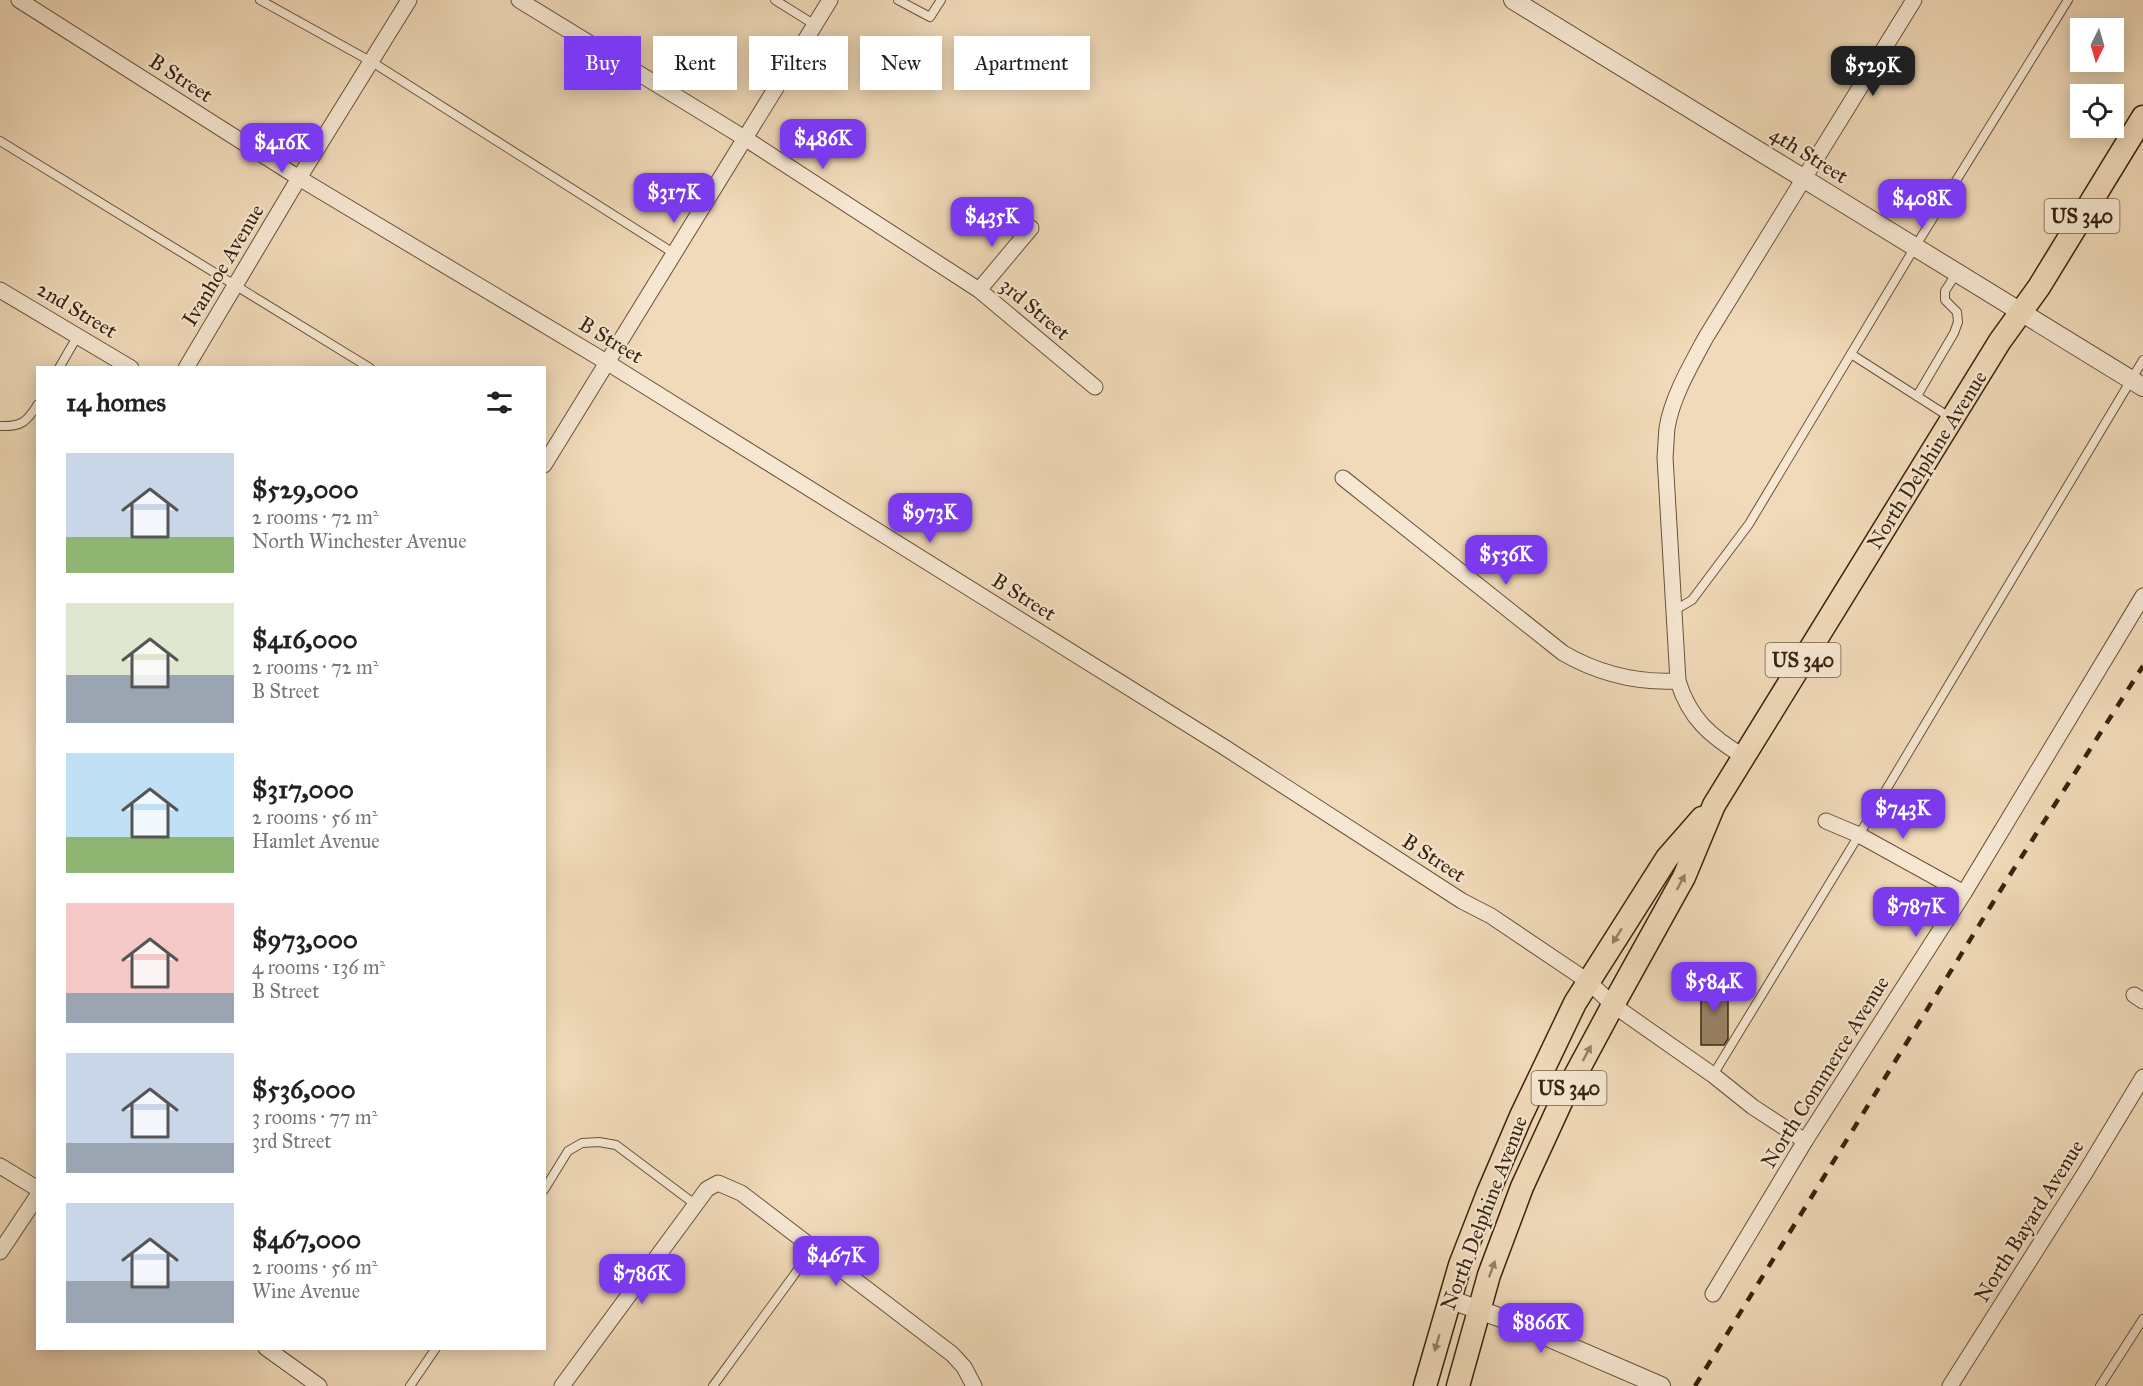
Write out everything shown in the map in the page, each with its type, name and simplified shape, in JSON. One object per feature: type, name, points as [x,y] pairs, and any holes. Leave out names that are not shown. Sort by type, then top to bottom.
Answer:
[{"type":"main road","name":"North Delphine Avenue","points":[[1458,1386],[1489,1275],[1522,1187],[1562,1100],[1684,877],[1714,805],[2000,341],[2021,314],[2143,117]]},
{"type":"main road","name":"North Delphine Avenue","points":[[1425,1386],[1460,1265],[1488,1193],[1521,1116],[1575,1003],[1667,858],[1714,805]]},
{"type":"street","name":"B Street","points":[[20,0],[299,178],[608,363],[1224,747],[1462,901],[1491,916],[1588,982],[1613,1005],[1713,1075],[1753,1107],[1805,1141]]},
{"type":"street","name":"Ivanhoe Avenue","points":[[187,366],[299,178],[409,0]]},
{"type":"street","name":"3rd Street","points":[[519,0],[746,139],[980,290],[1095,387]]},
{"type":"street","points":[[546,462],[830,0]]},
{"type":"street","name":"4th Street","points":[[1513,0],[2021,314],[2137,383]]},
{"type":"street","points":[[1743,756],[1713,736],[1692,714],[1678,681],[1665,457],[1671,414],[1689,368],[1706,337],[1914,0]]},
{"type":"street","points":[[980,290],[1031,228]]},
{"type":"street","name":"2nd Street","points":[[0,290],[127,366]]},
{"type":"street","points":[[1343,478],[1563,653],[1582,664],[1613,676],[1640,681],[1678,681]]},
{"type":"street","name":"North Commerce Avenue","points":[[1713,1294],[1805,1141],[1964,893],[2143,596]]},
{"type":"street","points":[[1826,821],[1859,835],[1964,893]]},
{"type":"street","name":"North Bayard Avenue","points":[[1953,1385],[2143,1077]]},
{"type":"street","points":[[0,1166],[36,1188]]},
{"type":"street","points":[[562,1386],[706,1189],[718,1184],[741,1193],[952,1354],[964,1367],[974,1386]]},
{"type":"street","points":[[0,1252],[36,1198]]},
{"type":"street","points":[[1449,1299],[1515,1323],[1653,1383]]},
{"type":"street","points":[[270,1350],[319,1386]]},
{"type":"lane","points":[[260,0],[372,62],[675,254]]},
{"type":"lane","points":[[775,0],[815,25]]},
{"type":"lane","points":[[898,0],[930,17],[941,0]]},
{"type":"lane","points":[[1673,611],[1692,600],[1749,524],[1915,247],[2068,0]]},
{"type":"lane","points":[[0,141],[367,366]]},
{"type":"lane","points":[[1917,396],[1954,333],[1958,322],[1957,312],[1944,300],[1945,291],[1957,273]]},
{"type":"lane","points":[[60,366],[77,337]]},
{"type":"lane","points":[[1851,354],[1952,419]]},
{"type":"lane","points":[[1713,1075],[2137,383],[2143,360]]},
{"type":"lane","points":[[0,426],[15,426],[27,421],[36,407]]},
{"type":"lane","points":[[546,1187],[568,1151],[582,1143],[599,1142],[616,1145],[696,1205]]},
{"type":"lane","points":[[713,1386],[813,1249]]},
{"type":"lane","points":[[2100,1386],[2143,1318]]},
{"type":"lane","points":[[410,1386],[435,1350]]},
{"type":"building","points":[[1701,981],[1728,982],[1728,1039],[1724,1045],[1701,1045]]},
{"type":"railway","points":[[1695,1386],[2010,875],[2143,666]]}]
